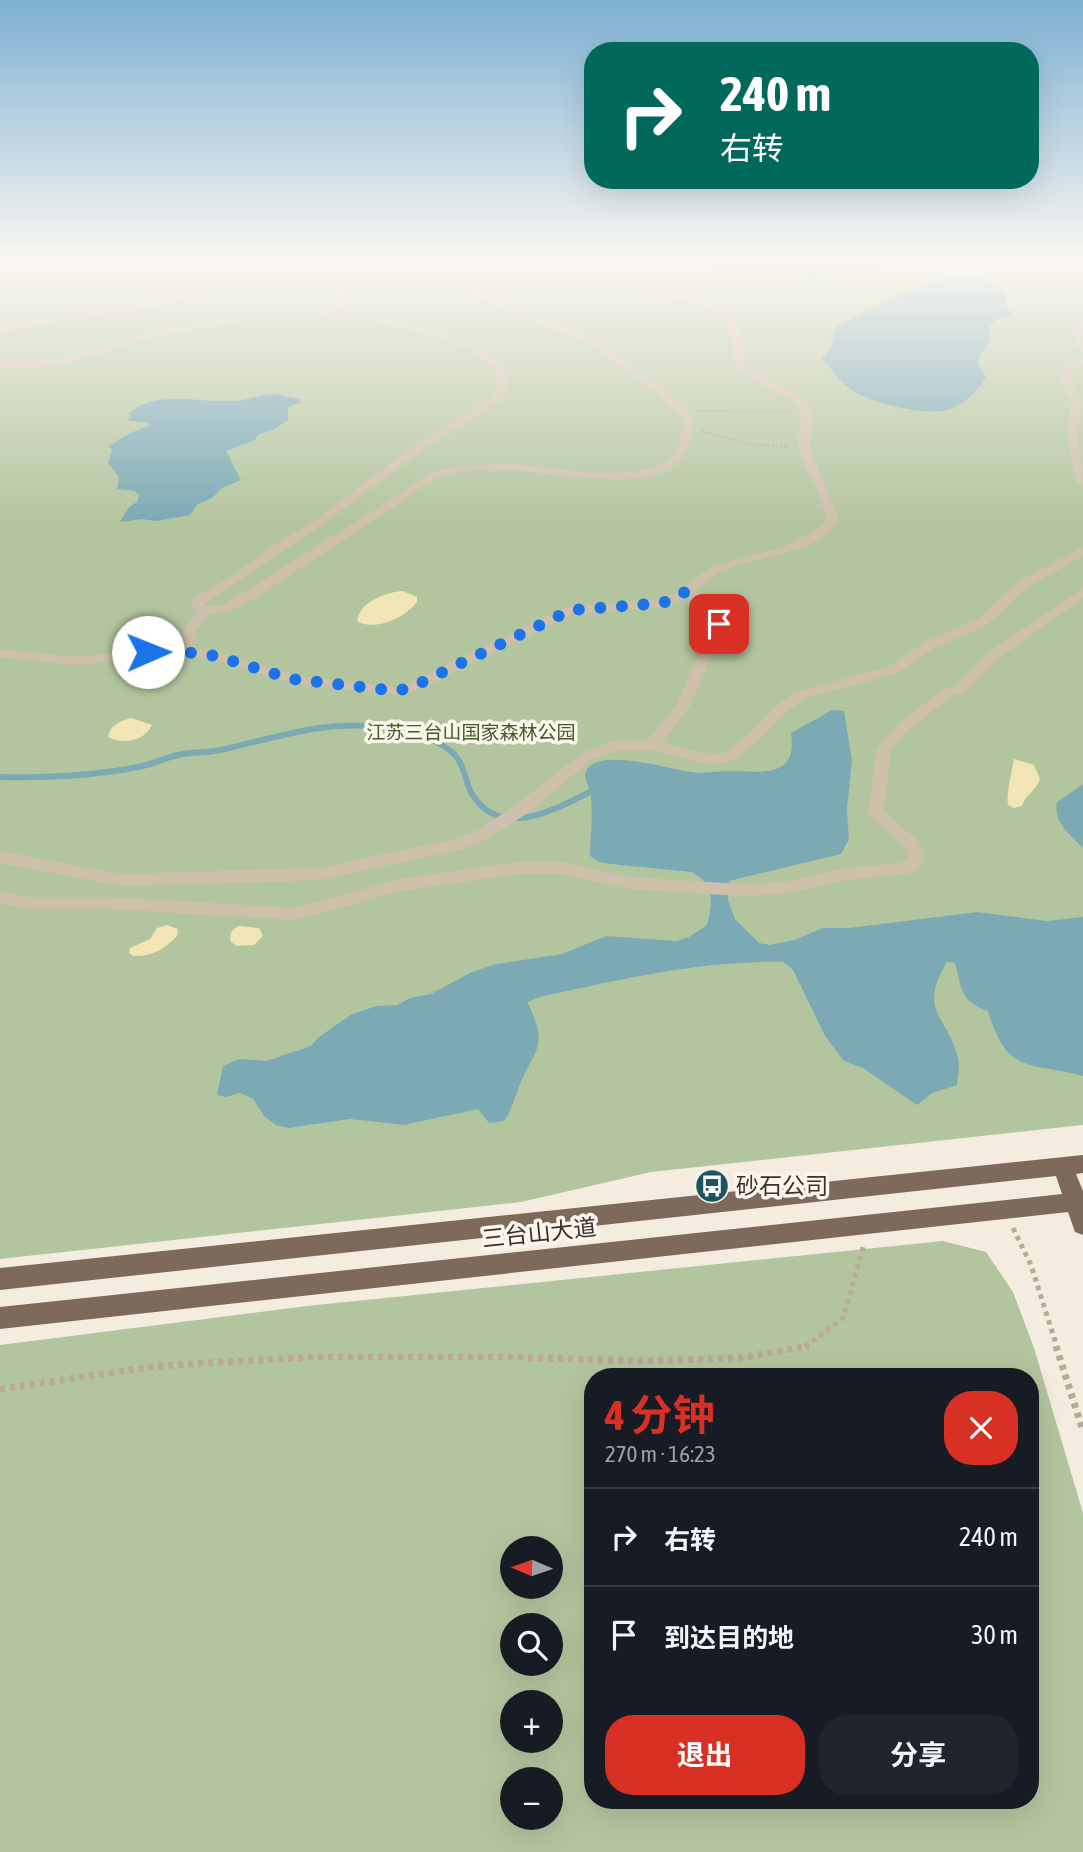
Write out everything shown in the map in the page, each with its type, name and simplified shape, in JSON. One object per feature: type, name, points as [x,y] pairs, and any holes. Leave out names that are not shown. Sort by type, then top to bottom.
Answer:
[{"type":"main road","points":[[1073,1165],[1083,1225]]},
{"type":"main road","name":"三台山大道","points":[[0,1279],[1073,1165]]},
{"type":"main road","name":"三台山大道","points":[[0,1318],[1079,1202]]},
{"type":"lane","points":[[0,364],[60,362],[98,349]]},
{"type":"lane","points":[[472,349],[497,366],[503,385],[502,394],[497,400],[421,446],[380,479],[235,580],[206,594],[197,601],[197,607],[204,611],[217,611],[250,595],[437,474],[506,467],[585,474],[644,473],[663,468],[676,459],[688,429],[688,419],[657,388],[603,349]]},
{"type":"lane","points":[[0,653],[77,661],[170,650],[248,664],[292,679],[396,691],[412,687],[571,610],[663,603],[687,591],[717,569],[785,551],[821,532],[832,523],[832,514],[804,448],[804,433],[808,423],[799,400],[744,370],[738,361],[737,349]]},
{"type":"lane","points":[[1083,360],[1066,368],[1065,372],[1068,388],[1076,399],[1073,442],[1083,483]]},
{"type":"lane","points":[[0,857],[15,862],[121,880],[319,874],[459,844],[484,834],[507,819],[586,757],[613,746],[652,745],[697,757],[719,759],[732,755],[776,713],[800,695],[893,670],[931,644],[982,622],[1023,584],[1083,551]]},
{"type":"lane","points":[[652,745],[683,706],[719,624],[717,615],[687,591]]},
{"type":"lane","points":[[0,897],[29,903],[112,902],[295,914],[414,883],[481,872],[556,867],[631,883],[734,890],[783,888],[846,874],[904,869],[914,864],[917,856],[912,845],[876,813],[884,748],[903,727],[950,691],[958,691],[995,654],[1083,592]]},
{"type":"lane","points":[[187,652],[189,632],[204,611]]},
{"type":"path","points":[[680,410],[804,412]]},
{"type":"path","points":[[688,429],[749,444],[804,448]]},
{"type":"path","points":[[1004,1210],[1031,1265],[1083,1430]]},
{"type":"path","points":[[0,1389],[157,1366],[314,1357],[513,1357],[638,1361],[740,1359],[807,1347],[844,1318],[869,1224]]},
{"type":"green space","name":"江苏三台山国家森林公园","points":[[0,349],[1083,349],[1083,1125],[651,1172],[521,1202],[0,1259]]},
{"type":"green space","points":[[943,1241],[986,1252],[1013,1292],[1034,1348],[1083,1513],[1083,1852],[0,1852],[0,1345],[307,1306]]},
{"type":"sand","points":[[403,591],[417,597],[417,602],[406,613],[381,624],[364,624],[357,621],[363,608],[374,599]]},
{"type":"sand","points":[[131,718],[152,725],[144,735],[133,740],[120,741],[108,737],[113,727]]},
{"type":"sand","points":[[1014,759],[1034,765],[1040,779],[1022,806],[1014,808],[1008,805],[1008,789]]},
{"type":"sand","points":[[167,925],[178,929],[177,936],[168,945],[146,955],[133,956],[129,953],[130,948],[150,939],[157,928]]},
{"type":"sand","points":[[239,926],[259,928],[263,936],[254,945],[237,946],[231,942],[230,937],[232,931]]},
{"type":"water","points":[[984,349],[978,364],[986,377],[971,396],[951,409],[929,411],[902,408],[864,397],[851,389],[822,358],[830,350]]},
{"type":"water","points":[[275,394],[300,399],[300,403],[288,407],[288,420],[273,430],[226,451],[241,480],[222,488],[212,498],[198,504],[190,515],[155,521],[142,519],[120,522],[129,507],[137,502],[139,495],[135,491],[117,489],[119,477],[108,463],[112,450],[109,446],[130,433],[149,426],[148,423],[127,420],[132,417],[129,414],[139,406],[164,399],[231,401]]},
{"type":"water","points":[[832,710],[844,711],[852,760],[847,809],[849,839],[841,854],[729,881],[728,900],[735,919],[759,943],[770,945],[795,940],[822,928],[849,928],[977,912],[1046,921],[1083,917],[1083,1076],[1034,1066],[1012,1056],[995,1032],[988,1011],[967,998],[961,987],[955,963],[947,962],[938,979],[934,1003],[958,1057],[957,1085],[932,1093],[917,1105],[863,1068],[844,1061],[825,1036],[793,970],[784,962],[753,962],[663,972],[543,996],[527,1002],[539,1039],[511,1110],[504,1121],[489,1123],[478,1109],[404,1125],[350,1119],[288,1128],[276,1125],[265,1117],[253,1099],[240,1093],[226,1097],[217,1095],[223,1066],[239,1059],[266,1061],[311,1046],[319,1037],[352,1014],[377,1006],[397,1005],[410,998],[431,994],[470,973],[496,964],[562,954],[606,936],[676,941],[689,937],[707,925],[710,909],[708,888],[699,877],[691,872],[599,862],[590,856],[592,808],[585,774],[588,768],[597,762],[623,760],[697,773],[774,770],[789,759],[792,748],[791,733]]},
{"type":"water","points":[[1083,784],[1083,848],[1064,828],[1056,809],[1057,802]]},
{"type":"waterway","points":[[0,777],[54,777],[108,772],[143,766],[178,755],[215,751],[317,728],[356,726],[408,732],[448,748],[461,764],[472,794],[484,808],[497,816],[528,817],[544,813],[590,792]]},
{"type":"place","name":"砂石公司","points":[[712,1186]]},
{"type":"route","points":[[148,652],[170,650],[216,656],[292,679],[396,691],[412,687],[571,610],[663,603],[687,591],[717,615],[719,624]]}]
